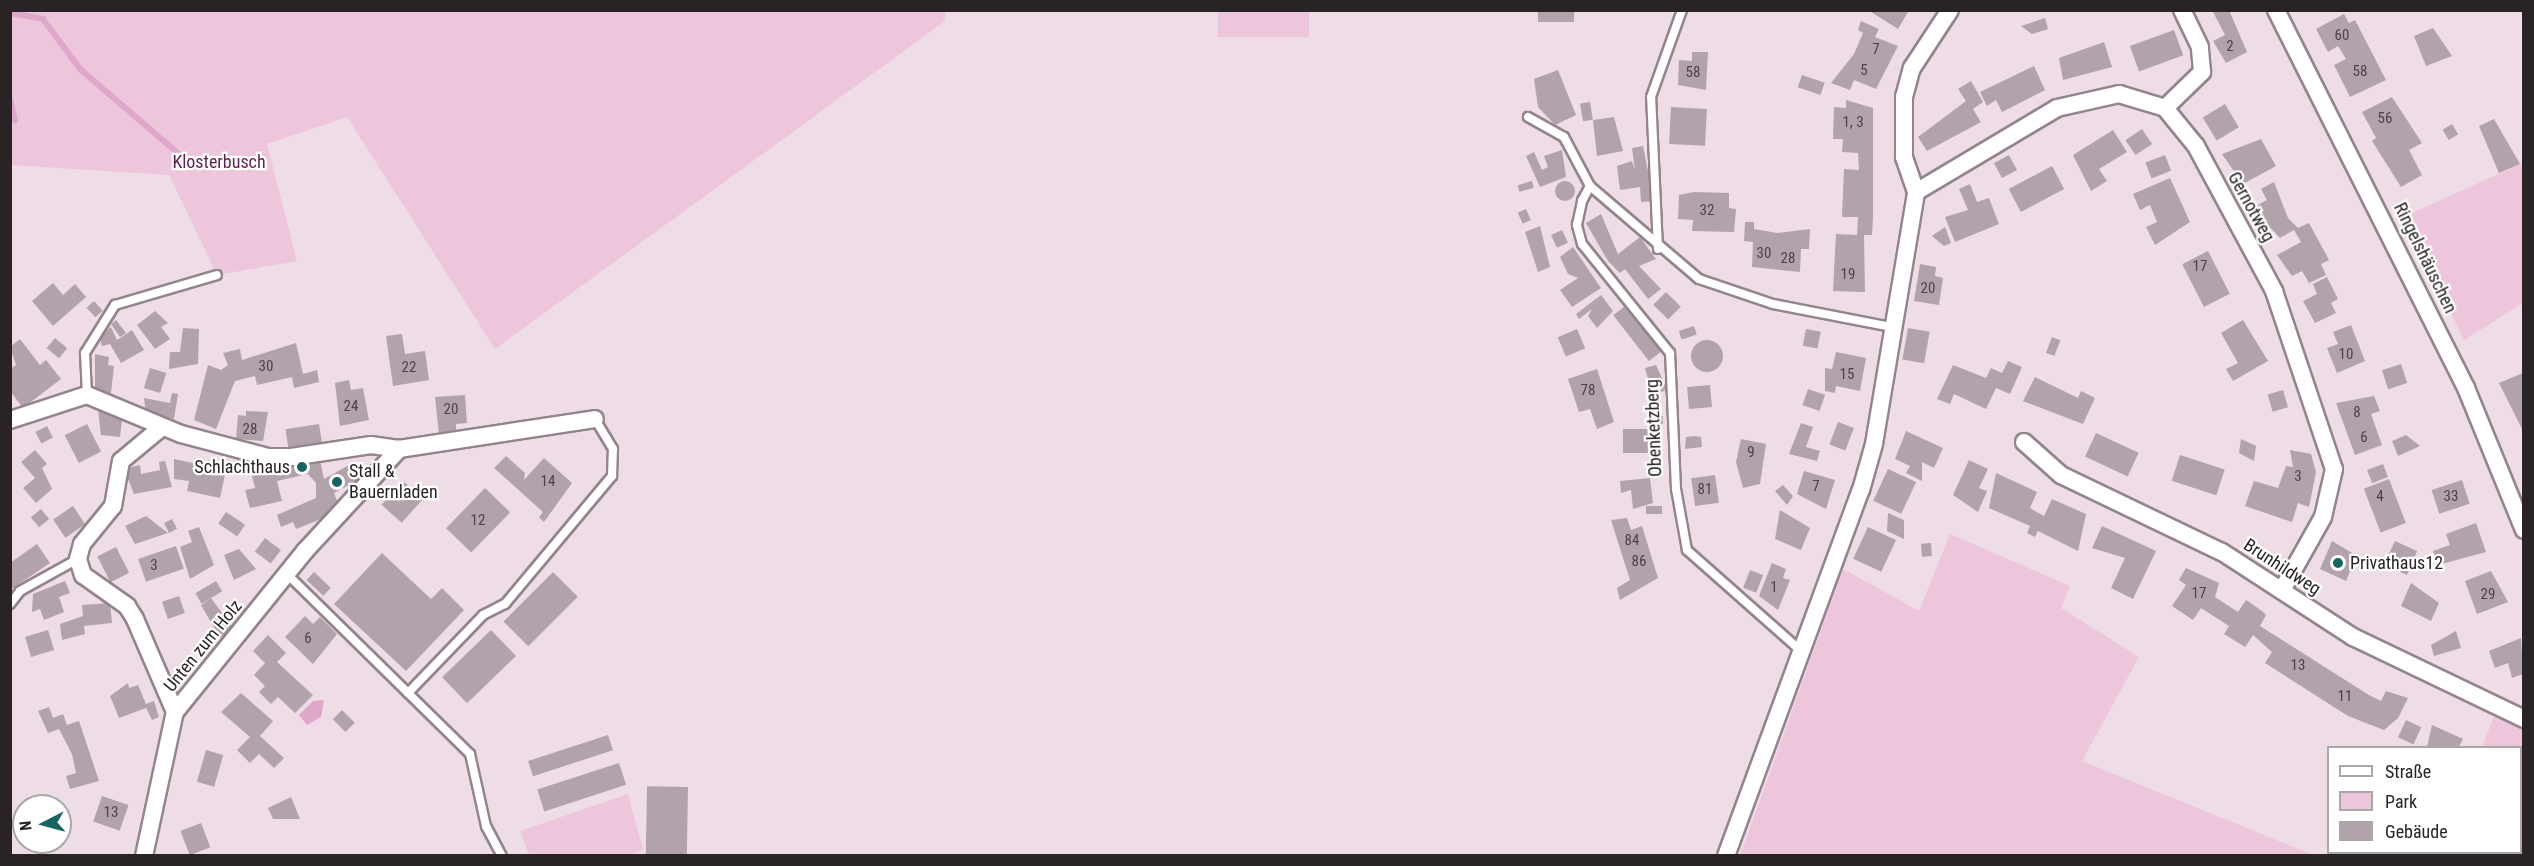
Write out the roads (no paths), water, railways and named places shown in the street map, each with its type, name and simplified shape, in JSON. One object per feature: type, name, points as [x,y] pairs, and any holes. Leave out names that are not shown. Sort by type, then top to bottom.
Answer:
[{"type":"street","points":[[1726,855],[1871,455],[1891,327],[1916,192],[1904,157],[1904,97],[1912,68],[1950,10]]},
{"type":"street","points":[[1916,192],[1926,182],[2076,101],[2119,93],[2165,108],[2202,72],[2200,47],[2182,10]]},
{"type":"street","name":"Ringelshäuschen","points":[[2276,10],[2466,388],[2523,530]]},
{"type":"street","name":"Gernotweg","points":[[2165,108],[2196,146],[2274,291],[2334,469],[2323,517],[2283,590]]},
{"type":"street","points":[[10,420],[87,395],[162,427],[268,457],[371,445],[399,449],[595,419]]},
{"type":"street","points":[[78,559],[82,544],[113,506],[120,461],[162,427]]},
{"type":"street","name":"Brunhildweg","points":[[2024,442],[2061,475],[2222,552],[2411,669],[2523,718]]},
{"type":"street","name":"Unten zum Holz","points":[[78,559],[83,575],[132,613],[175,712],[286,573],[399,449]]},
{"type":"street","points":[[144,855],[175,712]]},
{"type":"lane","points":[[1658,249],[1651,97],[1682,10]]},
{"type":"lane","points":[[1528,117],[1564,137],[1590,186],[1658,249],[1699,279],[1807,312],[1891,327]]},
{"type":"lane","name":"Obenketzberg","points":[[1590,186],[1578,214],[1582,244],[1670,352],[1676,489],[1687,550],[1800,650]]},
{"type":"lane","points":[[87,395],[85,353],[115,305],[217,275]]},
{"type":"lane","points":[[408,693],[483,615],[505,604],[612,476],[613,449],[595,419]]},
{"type":"lane","points":[[10,604],[20,591],[78,559]]},
{"type":"lane","points":[[286,573],[470,754],[486,826],[502,855]]},
{"type":"waterway","points":[[10,13],[43,19],[80,69],[188,162]]},
{"type":"waterway","points":[[10,99],[15,120]]},
{"type":"place","name":"Schlachthaus","points":[[302,467]]},
{"type":"place","name":"Stall & Bauernladen","points":[[337,482]]},
{"type":"place","name":"Privathaus12","points":[[2338,563]]},
{"type":"park label","name":"Klosterbusch","points":[[219,162]]}]
